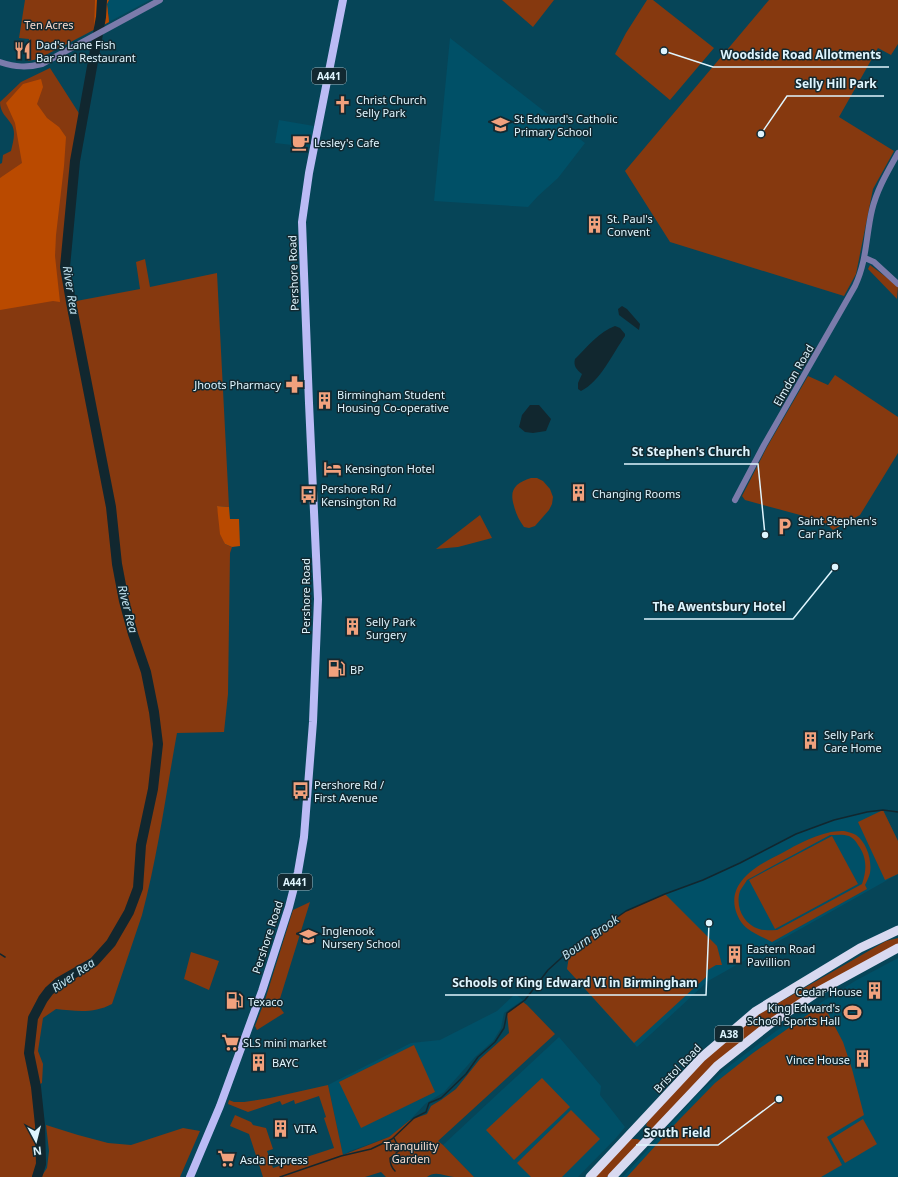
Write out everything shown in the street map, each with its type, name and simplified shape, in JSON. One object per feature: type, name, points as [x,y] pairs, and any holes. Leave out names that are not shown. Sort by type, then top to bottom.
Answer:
[{"type":"highway","name":"Bristol Road","points":[[590,1177],[702,1057],[756,1012],[860,948],[898,930]]},
{"type":"highway","points":[[880,939],[898,935]]},
{"type":"highway","name":"A38","points":[[612,1177],[717,1066],[770,1024],[819,991],[898,948]]},
{"type":"highway","points":[[637,1128],[648,1138]]},
{"type":"highway","points":[[613,1153],[618,1158],[628,1160]]},
{"type":"main road","name":"Pershore Road","points":[[190,1177],[220,1106],[262,990],[289,907],[298,872],[304,837],[313,722],[318,599],[302,222],[309,173],[343,0]]},
{"type":"street","points":[[0,62],[23,67],[42,64],[160,0]]},
{"type":"street","name":"Elmdon Road","points":[[735,500],[764,445],[861,274],[872,211],[876,197],[898,153]]},
{"type":"street","points":[[865,258],[874,262],[898,284]]},
{"type":"shaded area","points":[[95,0],[109,0],[107,4],[109,22],[94,30]]},
{"type":"shaded area","points":[[109,0],[150,0],[109,22],[107,4]]},
{"type":"shaded area","name":"St Edward's Catholic Primary School","points":[[450,38],[585,143],[558,178],[528,207],[434,201]]},
{"type":"shaded area","points":[[41,79],[43,87],[37,104],[47,118],[59,127],[66,137],[55,256],[60,302],[53,301],[0,310],[0,178],[22,163],[15,123],[6,103],[23,84]]},
{"type":"shaded area","points":[[279,120],[314,126],[309,147],[275,143]]},
{"type":"shaded area","points":[[622,306],[627,309],[640,324],[639,330],[619,315],[618,309]]},
{"type":"shaded area","points":[[615,326],[620,328],[625,336],[600,374],[588,387],[581,391],[578,389],[578,383],[582,374],[576,368],[575,359],[599,336],[609,328]]},
{"type":"shaded area","points":[[530,405],[539,405],[551,419],[546,431],[533,433],[525,432],[519,427],[522,415]]},
{"type":"shaded area","points":[[217,506],[229,507],[230,519],[239,519],[240,546],[232,547],[225,544],[220,534]]},
{"type":"shaded area","points":[[883,810],[898,841],[898,874],[708,981],[637,1047],[567,969],[570,950],[626,911],[665,894],[703,880],[796,834],[834,820],[867,812]]},
{"type":"shaded area","points":[[898,958],[898,1177],[623,1177],[698,1094],[724,1070],[776,1031],[855,981]]},
{"type":"shaded area","points":[[515,994],[523,1000],[504,1013],[501,1028],[493,1041],[475,1057],[444,1092],[425,1104],[410,1120],[389,1137],[343,1155],[328,1085],[411,1043],[440,1040],[497,1011]]},
{"type":"shaded area","points":[[559,1037],[601,1086],[600,1095],[625,1127],[578,1177],[474,1177],[443,1145]]},
{"type":"green space","name":"Ten Acres","points":[[25,0],[109,0],[107,4],[109,22],[38,59],[28,61],[29,39],[19,38]]},
{"type":"green space","points":[[502,0],[554,0],[533,27]]},
{"type":"green space","points":[[647,0],[653,0],[714,48],[670,100],[615,54],[626,33]]},
{"type":"green space","points":[[769,0],[898,0],[898,44],[891,55],[878,48],[839,117],[894,151],[873,189],[856,274],[844,296],[670,242],[625,171]]},
{"type":"green space","points":[[50,68],[82,118],[75,161],[65,267],[71,302],[140,289],[136,262],[145,259],[150,287],[217,273],[229,507],[217,506],[225,544],[232,547],[230,553],[228,694],[224,732],[177,733],[148,892],[142,915],[112,1004],[91,1011],[56,1009],[43,1018],[38,1051],[43,1064],[42,1083],[33,1088],[40,1152],[37,1165],[32,1177],[0,1177],[0,164],[2,163],[3,155],[11,151],[14,134],[12,125],[2,112],[0,102],[21,82]]},
{"type":"green space","points":[[870,265],[898,286],[897,299],[868,269]]},
{"type":"green space","points":[[835,375],[898,417],[898,453],[860,515],[833,530],[827,524],[745,500],[742,496],[767,447],[808,376],[828,385]]},
{"type":"green space","points":[[531,478],[537,478],[543,481],[550,489],[553,497],[549,510],[535,526],[529,528],[524,527],[519,519],[512,496],[517,485]]},
{"type":"green space","points":[[480,515],[492,538],[458,547],[436,549]]},
{"type":"green space","points":[[883,810],[898,841],[898,874],[885,880],[858,822]]},
{"type":"green space","points":[[837,831],[855,834],[860,838],[866,847],[870,863],[870,874],[865,885],[867,889],[772,942],[754,933],[743,925],[735,908],[734,898],[742,880],[749,873],[766,861],[798,844],[813,837]],"holes":[[[830,835],[849,836],[855,841],[861,850],[865,859],[865,874],[862,884],[777,930],[761,930],[753,927],[742,914],[739,903],[740,891],[747,880]]]},
{"type":"green space","points":[[832,836],[858,884],[775,929],[749,880]]},
{"type":"green space","points":[[665,894],[717,946],[722,965],[716,965],[706,971],[706,977],[634,1043],[567,969],[570,950],[626,911]]},
{"type":"green space","points":[[310,902],[278,1005],[284,1013],[257,1030],[255,1026],[265,1000],[293,910]]},
{"type":"green space","points":[[898,938],[898,945],[768,1020],[652,1129],[646,1125],[649,1119],[704,1060],[759,1014],[886,941]]},
{"type":"green space","points":[[191,952],[219,961],[209,990],[184,979]]},
{"type":"green space","name":"Tranquility Garden","points":[[523,1002],[555,1034],[438,1141],[474,1177],[454,1177],[433,1174],[427,1177],[386,1177],[381,1172],[365,1177],[263,1177],[249,1134],[230,1126],[235,1115],[251,1122],[253,1125],[266,1128],[273,1149],[267,1151],[273,1168],[334,1148],[324,1118],[326,1117],[319,1096],[295,1104],[294,1100],[282,1105],[280,1101],[248,1112],[228,1104],[229,1100],[234,1102],[244,1102],[270,1098],[328,1085],[343,1155],[389,1137],[410,1120],[427,1114],[431,1106],[456,1089],[480,1059],[509,1033],[507,1013]]},
{"type":"green space","points":[[823,1004],[843,1042],[864,1115],[827,1137],[842,1165],[821,1177],[627,1177],[715,1083],[753,1053]]},
{"type":"green space","points":[[414,1045],[435,1092],[361,1128],[339,1082]]},
{"type":"green space","points":[[542,1078],[570,1107],[514,1160],[486,1130]]},
{"type":"green space","points":[[571,1110],[600,1139],[562,1177],[531,1177],[517,1163]]},
{"type":"green space","points":[[863,1119],[877,1144],[845,1163],[831,1139]]},
{"type":"green space","points":[[46,1125],[108,1143],[131,1145],[183,1128],[200,1131],[180,1177],[41,1177],[47,1168],[49,1151]]},
{"type":"green space","points":[[630,1139],[637,1139],[641,1142],[607,1177],[593,1177]]},
{"type":"waterway","name":"River Rea","points":[[37,1177],[41,1164],[40,1125],[36,1087],[29,1053],[33,1018],[49,991],[59,982],[94,962],[111,943],[129,912],[138,888],[141,845],[153,789],[158,744],[154,712],[146,672],[124,601],[117,564],[111,507],[65,267],[75,161],[101,17],[102,0]]},
{"type":"waterway","name":"Bourn Brook","points":[[280,1177],[341,1156],[371,1149],[392,1139],[414,1118],[426,1112],[429,1103],[441,1098],[466,1074],[478,1057],[495,1042],[504,1028],[507,1013],[525,1000],[548,970],[570,950],[626,911],[665,894],[703,880],[796,834],[834,820],[867,812],[883,810],[898,812]]},
{"type":"waterway","points":[[0,954],[5,957]]},
{"type":"waterway","points":[[394,1138],[400,1150],[396,1153]]},
{"type":"waterway","points":[[394,1155],[390,1158],[390,1160],[395,1171]]},
{"type":"place","name":"Dad's Lane Fish Bar and Restaurant","points":[[23,50]]},
{"type":"place","name":"Woodside Road Allotments","points":[[664,51]]},
{"type":"place","name":"Christ Church Selly Park","points":[[343,105]]},
{"type":"place","name":"St Edward's Catholic Primary School","points":[[501,124]]},
{"type":"place","name":"Selly Hill Park","points":[[761,134]]},
{"type":"place","name":"Lesley's Cafe","points":[[301,142]]},
{"type":"place","name":"St. Paul's Convent","points":[[594,224]]},
{"type":"place","name":"Jhoots Pharmacy","points":[[294,384]]},
{"type":"place","name":"Birmingham Student Housing Co-operative","points":[[324,400]]},
{"type":"place","name":"Kensington Hotel","points":[[332,468]]},
{"type":"place","name":"Changing Rooms","points":[[579,493]]},
{"type":"place","name":"Pershore Rd / Kensington Rd","points":[[308,494]]},
{"type":"place","name":"Saint Stephen's Car Park","points":[[785,526]]},
{"type":"place","name":"St Stephen's Church","points":[[765,535]]},
{"type":"place","name":"The Awentsbury Hotel","points":[[835,567]]},
{"type":"place","name":"Selly Park Surgery","points":[[353,627]]},
{"type":"place","name":"BP","points":[[337,669]]},
{"type":"place","name":"Selly Park Care Home","points":[[811,740]]},
{"type":"place","name":"Pershore Rd / First Avenue","points":[[301,790]]},
{"type":"place","name":"Schools of King Edward VI in Birmingham","points":[[709,923]]},
{"type":"place","name":"Inglenook Nursery School","points":[[309,936]]},
{"type":"place","name":"Eastern Road Pavillion","points":[[734,954]]},
{"type":"place","name":"Cedar House","points":[[875,991]]},
{"type":"place","name":"Texaco","points":[[235,1001]]},
{"type":"place","name":"King Edward's School Sports Hall","points":[[853,1013]]},
{"type":"place","name":"SLS mini market","points":[[230,1042]]},
{"type":"place","name":"Vince House","points":[[863,1059]]},
{"type":"place","name":"BAYC","points":[[259,1062]]},
{"type":"place","name":"South Field","points":[[779,1099]]},
{"type":"place","name":"VITA","points":[[281,1128]]},
{"type":"place","name":"Asda Express","points":[[227,1159]]}]
